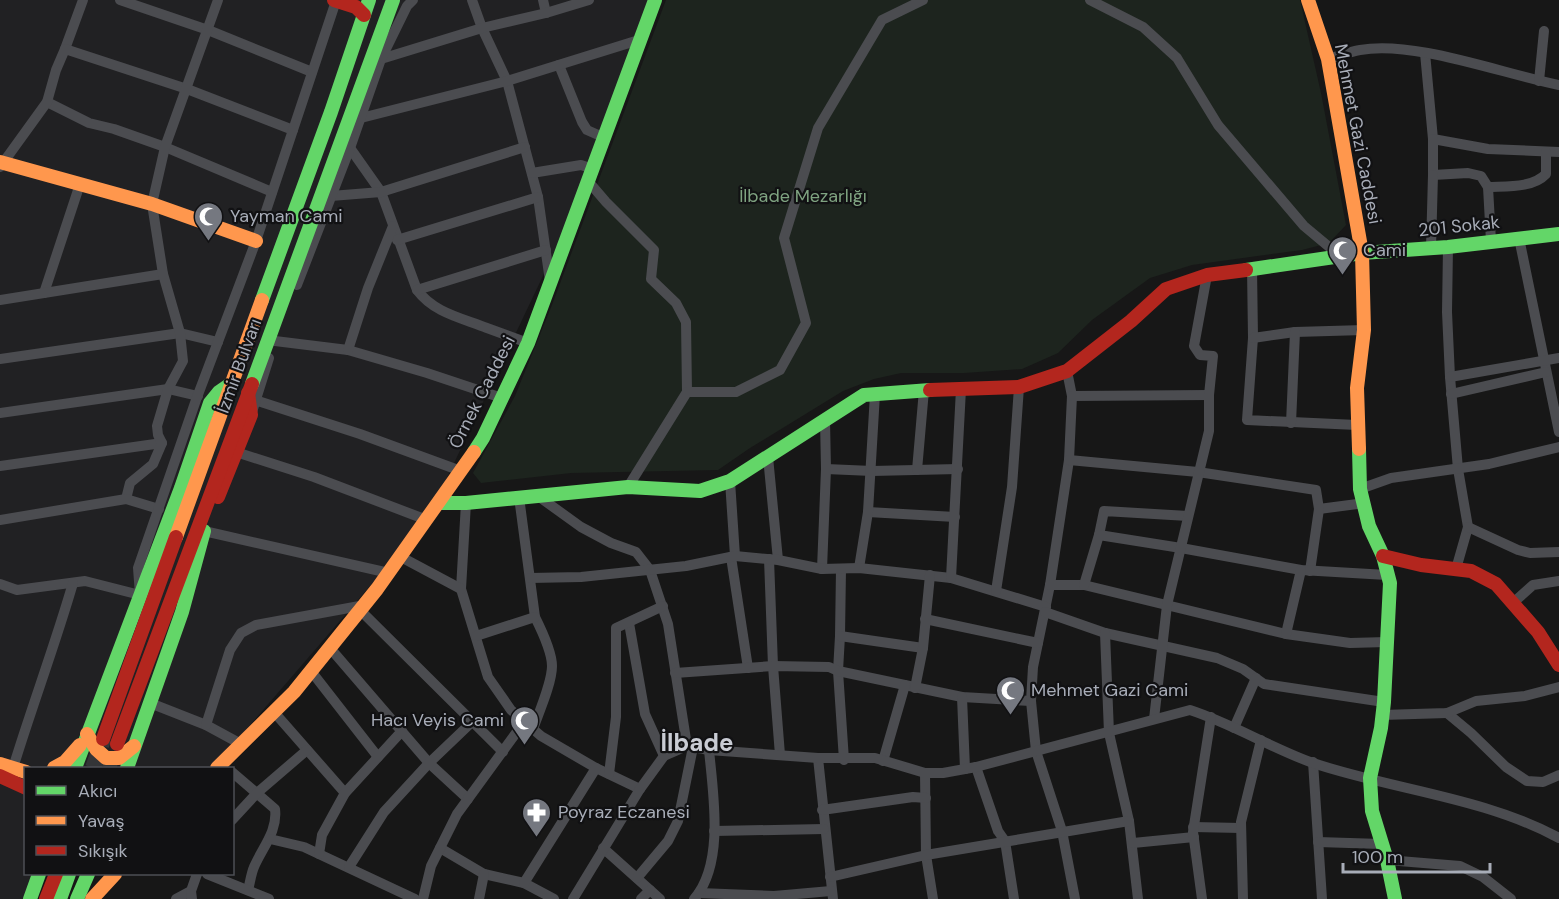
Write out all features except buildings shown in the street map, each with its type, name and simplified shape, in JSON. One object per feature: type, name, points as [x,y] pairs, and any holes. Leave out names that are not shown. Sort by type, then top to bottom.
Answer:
[{"type":"main road","points":[[335,0],[356,7],[364,15]]},
{"type":"main road","name":"İzmir Bulvarı","points":[[103,739],[331,112],[369,0]]},
{"type":"main road","name":"İzmir Bulvarı","points":[[117,744],[252,397],[393,0]]},
{"type":"main road","name":"Örnek Caddesi","points":[[226,767],[241,744],[294,692],[362,608],[401,557],[483,438],[528,343],[655,0]]},
{"type":"main road","name":"Mehmet Gazi Caddesi","points":[[1308,0],[1329,59],[1362,254],[1364,330],[1357,388],[1360,489],[1390,584],[1383,709],[1370,778],[1372,811],[1387,860],[1395,899]]},
{"type":"main road","points":[[0,164],[152,204],[256,241]]},
{"type":"main road","name":"201 Sokak","points":[[439,503],[466,503],[628,487],[700,491],[730,481],[864,395],[924,390],[1019,387],[1067,370],[1131,321],[1166,289],[1207,275],[1340,256],[1449,247],[1559,234]]},
{"type":"main road","points":[[75,767],[181,488],[210,403],[219,392],[232,383]]},
{"type":"main road","points":[[127,767],[182,612],[204,531],[251,415],[252,397]]},
{"type":"main road","points":[[1383,556],[1421,565],[1471,572],[1496,584],[1553,646],[1559,665]]},
{"type":"main road","points":[[86,736],[98,753],[106,759],[123,756],[135,745]]},
{"type":"main road","points":[[56,767],[65,762],[86,736]]},
{"type":"main road","points":[[30,899],[38,875]]},
{"type":"main road","points":[[46,899],[55,875]]},
{"type":"main road","points":[[60,899],[68,875]]},
{"type":"main road","points":[[77,899],[87,875]]},
{"type":"main road","points":[[92,899],[114,875]]},
{"type":"street","points":[[0,164],[47,102],[56,70],[83,0]]},
{"type":"street","points":[[120,0],[207,30],[312,72]]},
{"type":"street","points":[[126,499],[130,483],[153,464],[159,454],[162,443],[156,426],[168,389],[183,361],[180,333],[163,274],[152,204],[165,147],[218,0]]},
{"type":"street","points":[[0,584],[17,590],[85,581],[140,595],[138,568],[198,396],[256,241],[335,0]]},
{"type":"street","points":[[413,0],[406,6],[381,59],[351,148],[252,397],[460,471]]},
{"type":"street","points":[[472,0],[482,28],[507,81],[538,197],[550,284]]},
{"type":"street","points":[[543,0],[546,14]]},
{"type":"street","points":[[381,59],[482,28],[546,14],[589,0]]},
{"type":"street","points":[[687,392],[736,392],[780,370],[806,323],[783,238],[818,128],[882,20],[923,0]]},
{"type":"street","points":[[1089,0],[1143,27],[1177,58],[1218,125],[1304,226],[1340,256]]},
{"type":"street","points":[[1539,81],[1544,31]]},
{"type":"street","points":[[361,118],[507,81],[642,39]]},
{"type":"street","points":[[65,49],[187,89],[293,130]]},
{"type":"street","points":[[1329,59],[1361,50],[1391,49],[1425,53],[1559,85]]},
{"type":"street","points":[[1425,53],[1433,139],[1431,248]]},
{"type":"street","points":[[559,64],[582,122],[587,130],[604,138]]},
{"type":"street","points":[[47,102],[89,123],[114,129],[165,147],[272,192]]},
{"type":"street","points":[[1433,139],[1488,149],[1559,152]]},
{"type":"street","points":[[331,196],[381,192],[525,147]]},
{"type":"street","points":[[351,148],[381,192],[397,240],[417,290],[424,300],[436,308],[528,343]]},
{"type":"street","points":[[1488,187],[1529,184],[1540,180],[1546,174],[1546,152]]},
{"type":"street","points":[[532,173],[581,165],[654,250],[651,279],[676,303],[686,322],[687,392],[628,487]]},
{"type":"street","points":[[1433,175],[1468,173],[1481,176],[1488,187],[1491,241]]},
{"type":"street","points":[[44,293],[80,184]]},
{"type":"street","points":[[397,240],[538,197]]},
{"type":"street","points":[[348,350],[368,288],[393,226]]},
{"type":"street","points":[[1519,238],[1559,432]]},
{"type":"street","points":[[1449,247],[1447,312],[1451,394],[1458,469],[1468,527],[1456,570]]},
{"type":"street","points":[[417,290],[546,250]]},
{"type":"street","points":[[1252,268],[1253,338],[1247,420],[1358,425]]},
{"type":"street","points":[[0,300],[163,274]]},
{"type":"street","points":[[1154,719],[1167,605],[1209,430],[1209,395],[1213,356],[1200,355],[1194,346],[1207,275]]},
{"type":"street","points":[[1253,338],[1295,332],[1364,330]]},
{"type":"street","points":[[1291,423],[1295,332]]},
{"type":"street","points":[[0,359],[180,333],[218,342]]},
{"type":"street","points":[[275,341],[348,350],[502,398]]},
{"type":"street","points":[[1451,394],[1544,367],[1559,358]]},
{"type":"street","points":[[1450,377],[1544,367]]},
{"type":"street","points":[[1067,370],[1072,396],[1069,460],[1046,609],[1033,667],[1031,701],[1036,751],[1062,831],[1076,899]]},
{"type":"street","points":[[996,591],[1012,487],[1019,387]]},
{"type":"street","points":[[0,413],[168,389],[198,396]]},
{"type":"street","points":[[951,578],[961,389]]},
{"type":"street","points":[[917,470],[924,390]]},
{"type":"street","points":[[859,568],[872,471],[875,394]]},
{"type":"street","points":[[1072,396],[1209,395]]},
{"type":"street","points":[[822,569],[826,469],[825,420]]},
{"type":"street","points":[[0,466],[162,443]]},
{"type":"street","points":[[1360,489],[1391,478],[1489,464],[1559,447]]},
{"type":"street","points":[[236,452],[314,477],[427,520]]},
{"type":"street","points":[[768,457],[774,559],[773,666],[780,755]]},
{"type":"street","points":[[1069,460],[1198,472],[1316,490],[1319,509],[1305,570],[1286,634]]},
{"type":"street","points":[[826,469],[872,471],[958,469]]},
{"type":"street","points":[[730,481],[733,556],[748,668]]},
{"type":"street","points":[[538,496],[580,527],[611,543],[636,552],[650,570],[663,606],[690,747],[678,821],[668,841],[637,878]]},
{"type":"street","points":[[423,899],[431,866],[457,814],[503,752],[529,725],[545,694],[552,665],[543,632],[536,617],[519,497]]},
{"type":"street","points":[[0,520],[126,499],[159,509]]},
{"type":"street","points":[[466,503],[461,589],[488,677],[511,710],[541,736],[596,768],[640,789]]},
{"type":"street","points":[[1319,509],[1365,503]]},
{"type":"street","points":[[1084,585],[1104,511],[1188,516]]},
{"type":"street","points":[[868,512],[955,517]]},
{"type":"street","points":[[1468,527],[1518,550],[1530,553],[1559,552]]},
{"type":"street","points":[[204,531],[388,573]]},
{"type":"street","points":[[1099,535],[1305,570],[1387,575]]},
{"type":"street","points":[[530,578],[581,577],[686,567],[733,556],[774,559],[822,569],[859,568],[930,575],[951,578],[996,591],[1105,633],[1217,658],[1244,669],[1264,684],[1383,709],[1447,713],[1476,701],[1525,696],[1559,687]]},
{"type":"street","points":[[401,557],[461,589]]},
{"type":"street","points":[[841,569],[838,671],[844,759]]},
{"type":"street","points":[[883,761],[923,648],[930,575]]},
{"type":"street","points":[[1514,602],[1533,585],[1559,581]]},
{"type":"street","points":[[12,773],[57,639],[73,583]]},
{"type":"street","points":[[1050,585],[1084,585],[1286,634],[1350,643],[1387,642]]},
{"type":"street","points":[[609,774],[616,717],[616,628],[663,606]]},
{"type":"street","points":[[206,725],[230,650],[241,633],[256,625],[362,608],[503,752]]},
{"type":"street","points":[[476,636],[536,617]]},
{"type":"street","points":[[925,619],[1038,643]]},
{"type":"street","points":[[629,623],[645,714],[664,756]]},
{"type":"street","points":[[1105,633],[1109,733],[1133,843],[1138,899]]},
{"type":"street","points":[[840,636],[923,648]]},
{"type":"street","points":[[330,648],[429,763],[468,799]]},
{"type":"street","points":[[675,673],[773,666],[829,667],[838,671],[963,697],[1031,701]]},
{"type":"street","points":[[311,671],[378,757]]},
{"type":"street","points":[[1234,728],[1256,678]]},
{"type":"street","points":[[963,697],[970,768],[998,831],[1005,841],[1014,899]]},
{"type":"street","points":[[150,703],[206,725],[241,744]]},
{"type":"street","points":[[573,899],[640,789],[664,756],[690,747],[818,758],[875,758],[926,773],[943,773],[1109,733],[1190,710],[1313,762],[1476,806],[1544,830],[1559,838]]},
{"type":"street","points":[[274,712],[345,793]]},
{"type":"street","points":[[1447,713],[1472,733],[1506,767],[1527,781],[1543,782],[1559,775]]},
{"type":"street","points":[[1202,899],[1194,832],[1211,717]]},
{"type":"street","points":[[349,867],[384,812],[429,763],[472,722]]},
{"type":"street","points":[[319,854],[322,835],[345,793],[402,731]]},
{"type":"street","points":[[1242,899],[1241,828],[1261,740]]},
{"type":"street","points":[[234,818],[257,793],[307,750]]},
{"type":"street","points":[[709,750],[714,831],[708,871],[696,896],[832,895],[818,758]]},
{"type":"street","points":[[1313,762],[1322,899]]},
{"type":"street","points":[[524,883],[596,768]]},
{"type":"street","points":[[926,773],[926,855],[933,899]]},
{"type":"street","points":[[234,775],[275,809],[276,816],[270,838],[253,869],[248,891]]},
{"type":"street","points":[[822,810],[913,797],[926,798]]},
{"type":"street","points":[[830,877],[926,855],[1129,821]]},
{"type":"street","points":[[1133,843],[1194,832],[1241,828]]},
{"type":"street","points":[[714,831],[824,829]]},
{"type":"street","points":[[270,838],[304,847],[416,899]]},
{"type":"street","points":[[1318,842],[1381,844]]},
{"type":"street","points":[[440,848],[484,874],[524,883],[554,899]]},
{"type":"street","points":[[603,848],[660,899]]},
{"type":"street","points":[[1387,860],[1460,866],[1483,877],[1510,899]]},
{"type":"street","points":[[479,899],[484,874]]},
{"type":"street","points":[[176,899],[192,895],[197,875]]},
{"type":"street","points":[[212,875],[269,899]]},
{"type":"street","points":[[641,899],[650,890]]},
{"type":"shaded area","points":[[0,0],[650,0],[588,181],[427,520],[214,767],[24,767],[24,875],[47,875],[37,899],[0,899]]},
{"type":"green space","name":"İlbade Mezarlığı","points":[[666,0],[1300,0],[1321,93],[1346,225],[1329,243],[1302,250],[1192,265],[1150,278],[1092,320],[1058,353],[1022,369],[964,373],[901,373],[874,379],[843,391],[718,470],[571,473],[481,483],[473,473],[515,396],[552,305]]},
{"type":"tunnel","points":[[93,767],[103,740]]},
{"type":"tunnel","points":[[108,767],[117,744]]},
{"type":"traffic: fast","points":[[262,300],[331,112],[369,0]]},
{"type":"traffic: fast","points":[[252,384],[393,0]]},
{"type":"traffic: fast","points":[[474,452],[483,438],[528,343],[655,0]]},
{"type":"traffic: fast","points":[[1246,270],[1362,253],[1448,247],[1559,234]]},
{"type":"traffic: fast","points":[[75,767],[181,488],[210,403],[219,392],[232,383]]},
{"type":"traffic: fast","points":[[439,503],[466,503],[628,487],[700,491],[730,481],[864,395],[930,390]]},
{"type":"traffic: fast","points":[[1359,449],[1360,489],[1369,526],[1383,556],[1390,583],[1384,702],[1370,778],[1372,811],[1387,860],[1395,899]]},
{"type":"traffic: fast","points":[[127,767],[182,612],[204,531]]},
{"type":"traffic: fast","points":[[30,899],[39,875]]},
{"type":"traffic: fast","points":[[60,899],[69,875]]},
{"type":"traffic: fast","points":[[77,899],[88,875]]},
{"type":"traffic: slow","points":[[1308,0],[1328,59],[1362,253],[1364,330],[1357,388],[1359,449]]},
{"type":"traffic: slow","points":[[0,162],[152,204],[256,241]]},
{"type":"traffic: slow","points":[[176,537],[262,300]]},
{"type":"traffic: slow","points":[[218,767],[294,692],[377,589],[474,452]]},
{"type":"traffic: slow","points":[[87,734],[96,749],[106,758],[119,758],[134,746]]},
{"type":"traffic: slow","points":[[56,767],[65,762],[80,745]]},
{"type":"traffic: slow","points":[[0,764],[24,771]]},
{"type":"traffic: slow","points":[[92,899],[114,875]]},
{"type":"traffic: jam","points":[[334,0],[356,7],[364,15]]},
{"type":"traffic: jam","points":[[930,390],[1019,387],[1067,371],[1131,321],[1166,289],[1207,275],[1246,270]]},
{"type":"traffic: jam","points":[[117,744],[252,384]]},
{"type":"traffic: jam","points":[[218,497],[251,415],[248,393]]},
{"type":"traffic: jam","points":[[103,739],[176,537]]},
{"type":"traffic: jam","points":[[1383,556],[1421,565],[1471,571],[1496,584],[1538,632],[1559,665]]},
{"type":"traffic: jam","points":[[0,776],[24,787]]},
{"type":"traffic: jam","points":[[46,899],[56,875]]},
{"type":"place","name":"Yayman Cami","points":[[209,242]]},
{"type":"place","name":"Cami","points":[[1342,276]]},
{"type":"place","name":"Mehmet Gazi Cami","points":[[1010,716]]},
{"type":"place","name":"Hacı Veyis Cami","points":[[525,746]]},
{"type":"place","name":"Poyraz Eczanesi","points":[[537,838]]},
{"type":"district","name":"İlbade","points":[[697,743]]}]
